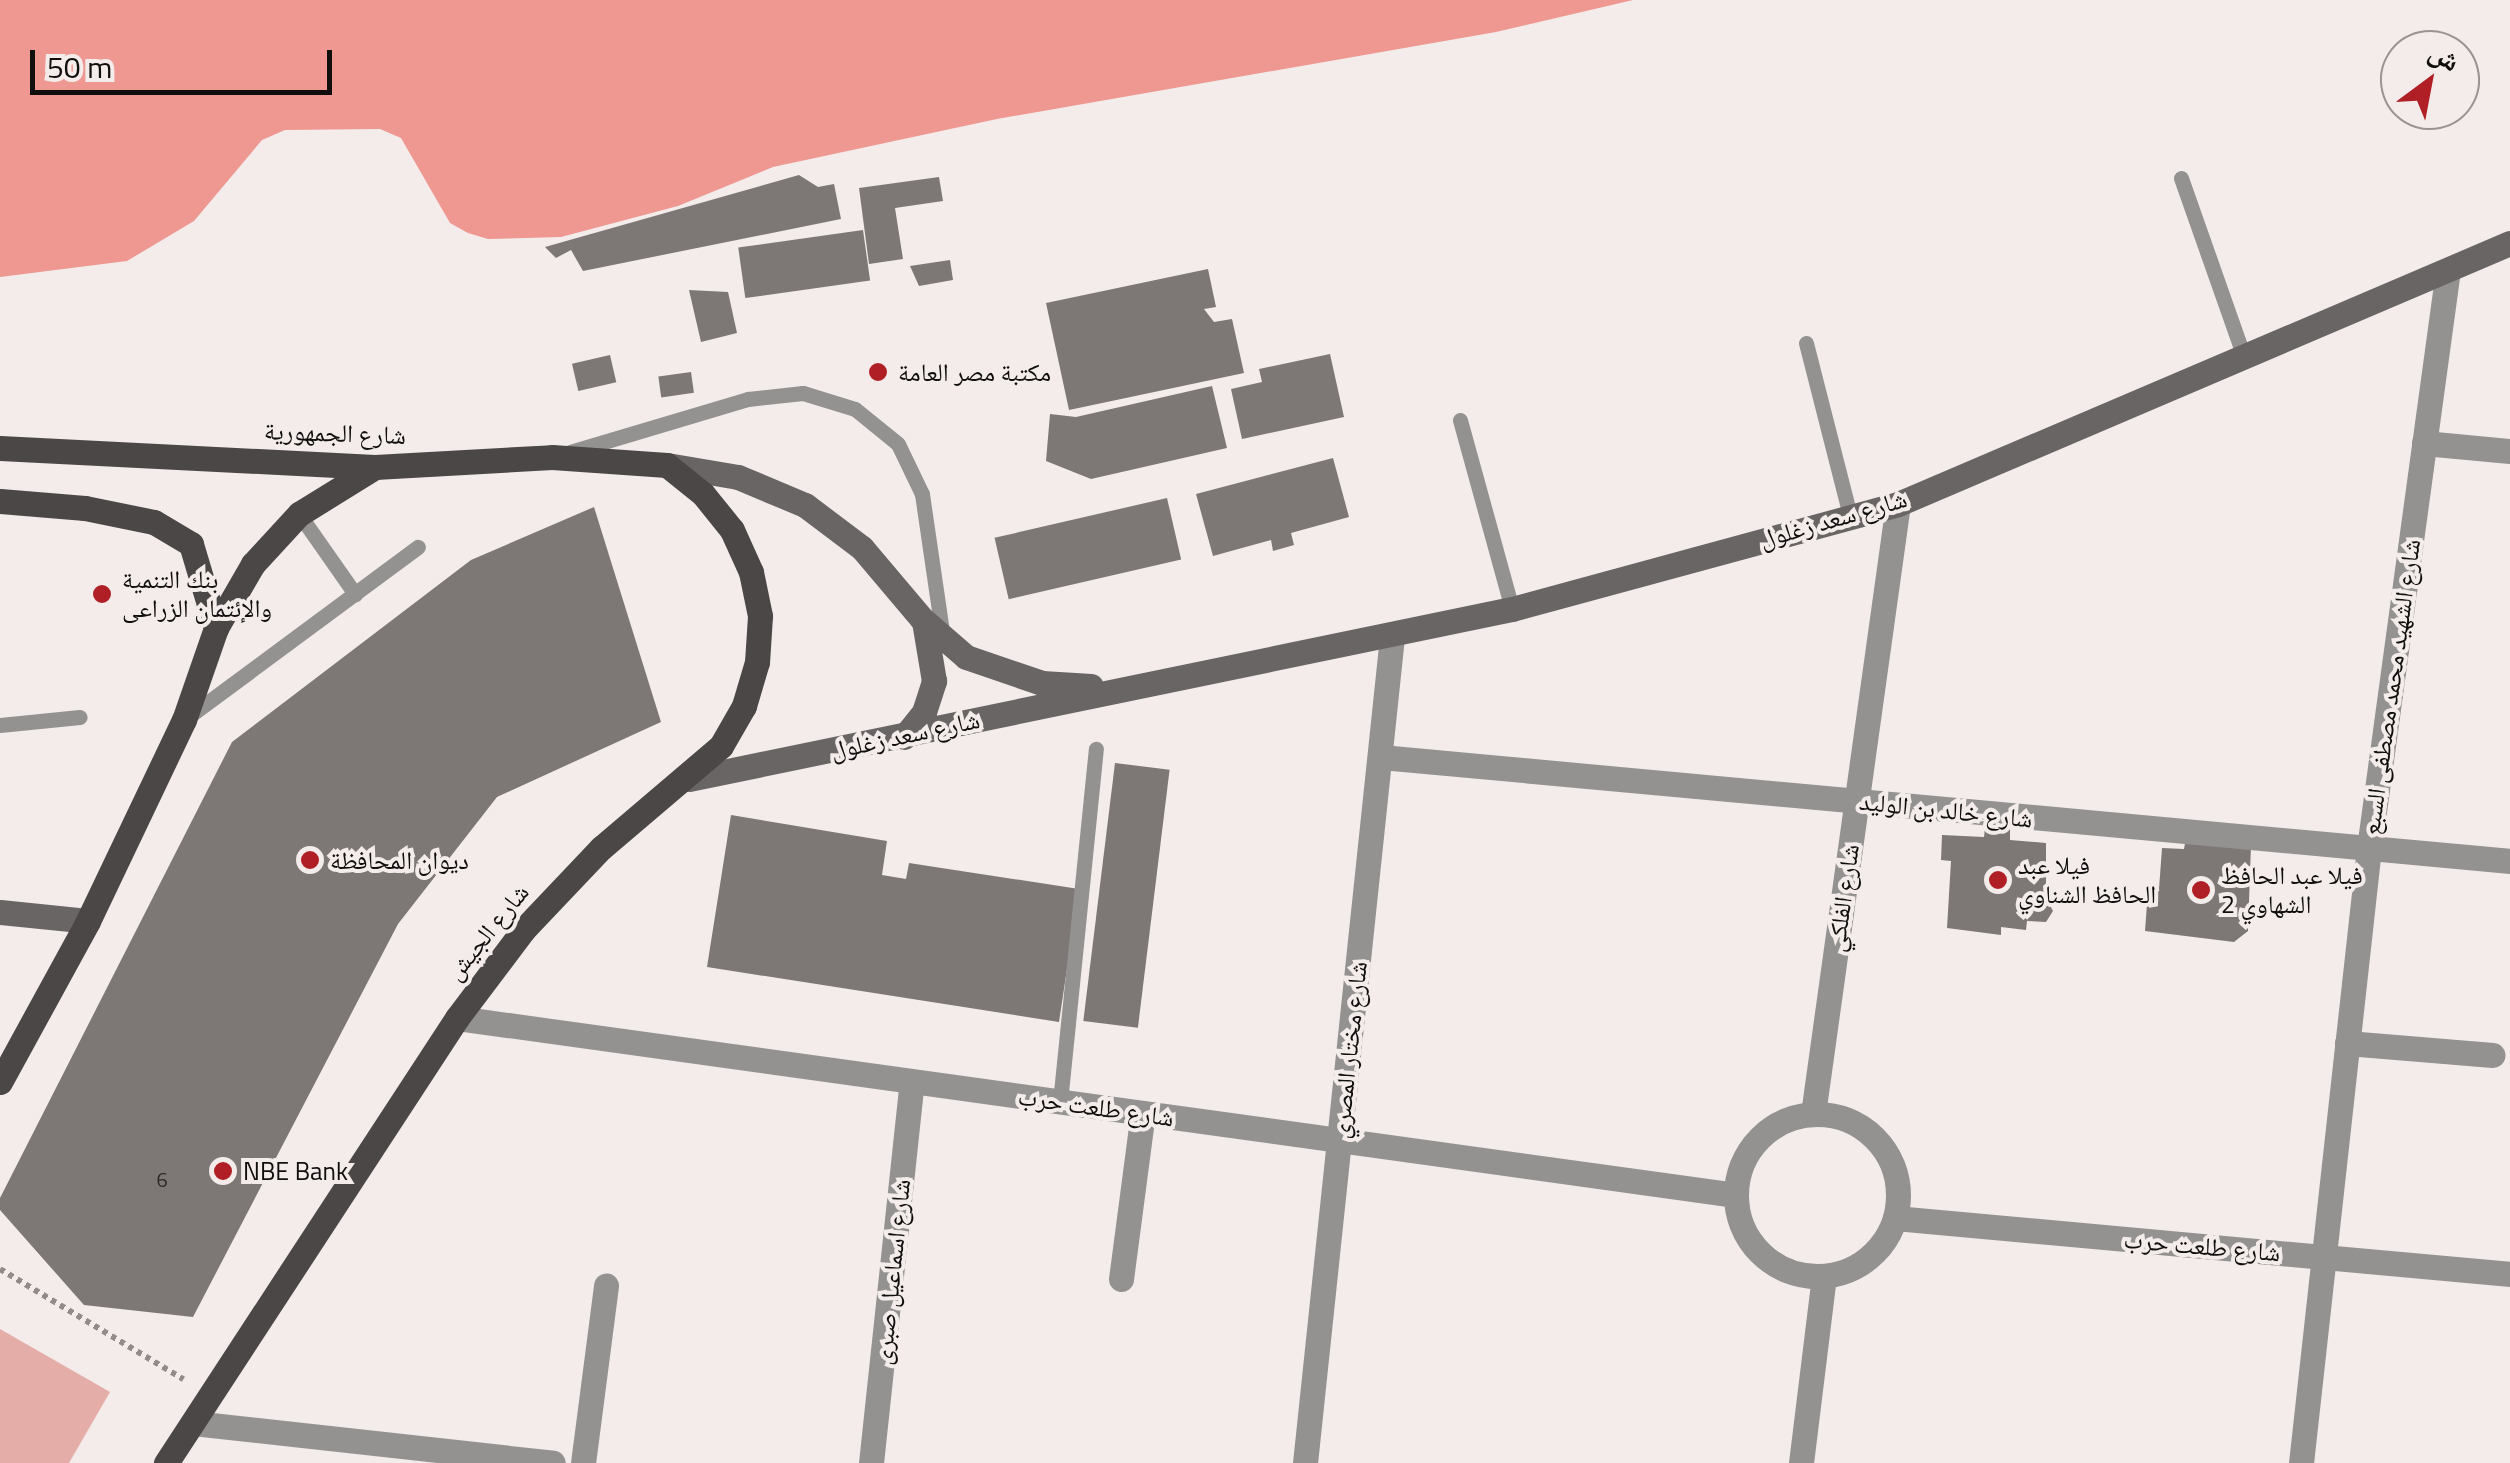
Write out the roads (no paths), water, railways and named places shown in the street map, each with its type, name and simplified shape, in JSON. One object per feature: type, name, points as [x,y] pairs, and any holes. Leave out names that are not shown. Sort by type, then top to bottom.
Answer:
[{"type":"main road","name":"شارع سعد زغلول","points":[[689,779],[1512,609],[1898,504],[2510,243]]},
{"type":"main road","name":"شارع الجمهورية","points":[[0,448],[375,467],[552,457],[668,465]]},
{"type":"main road","name":"شارع سعد زغلول","points":[[668,465],[738,477],[805,505],[862,548],[922,619],[944,642],[966,657],[1042,683],[1122,688]]},
{"type":"main road","name":"شارع الجيش","points":[[166,1463],[457,1018],[524,929],[601,848],[689,779],[721,746],[744,706],[758,662],[760,616],[751,572],[732,530],[703,494],[668,465]]},
{"type":"main road","points":[[0,1082],[88,921],[184,720],[216,628],[253,564],[299,514],[375,467]]},
{"type":"main road","points":[[0,501],[86,508],[154,522],[191,544],[208,582],[216,628]]},
{"type":"main road","points":[[904,737],[924,712],[934,682],[934,649],[922,619]]},
{"type":"main road","points":[[0,912],[88,921]]},
{"type":"street","name":"شارع الشهيد محمد مصطفى السبع","points":[[2301,1463],[2369,848],[2448,270]]},
{"type":"street","points":[[2424,443],[2510,452]]},
{"type":"street","name":"شارع الفلكي","points":[[1812,1114],[1898,504]]},
{"type":"street","name":"شارع مختار المصري","points":[[1305,1463],[1392,636]]},
{"type":"street","name":"شارع خالد بن الوليد","points":[[1381,757],[2510,862]]},
{"type":"street","name":"شارع طلعت حرب","points":[[457,1018],[1736,1195]]},
{"type":"street","points":[[2348,1044],[2493,1055]]},
{"type":"street","name":"شارع اسماعيل صبرى","points":[[872,1463],[912,1082]]},
{"type":"street","points":[[1121,1279],[1142,1113]]},
{"type":"street","points":[[1812,1114],[1838,1117],[1881,1145],[1898,1193],[1895,1218],[1869,1258],[1824,1276],[1785,1268],[1753,1245],[1736,1195],[1739,1171],[1767,1130],[1812,1114]]},
{"type":"street","name":"شارع طلعت حرب","points":[[1895,1218],[2510,1274]]},
{"type":"street","points":[[1801,1463],[1824,1276]]},
{"type":"street","points":[[583,1463],[606,1285]]},
{"type":"street","points":[[193,1423],[460,1458],[553,1463]]},
{"type":"lane","points":[[2181,178],[2244,357]]},
{"type":"lane","points":[[1806,343],[1850,516]]},
{"type":"lane","points":[[552,457],[748,399],[803,392],[856,409],[898,444],[922,494],[944,642]]},
{"type":"lane","points":[[1460,420],[1512,609]]},
{"type":"lane","points":[[299,514],[354,594]]},
{"type":"lane","points":[[184,720],[418,546]]},
{"type":"lane","points":[[0,725],[80,717]]},
{"type":"lane","points":[[1060,1102],[1096,749]]},
{"type":"place","name":"مكتبة مصر العامة","points":[[878,372]]},
{"type":"place","name":"بنك التنمية والإئتمان الزراعى","points":[[102,594]]},
{"type":"place","name":"ديوان المحافظة","points":[[310,860]]},
{"type":"place","name":"فيلا عبد الحافظ الشناوي","points":[[1998,880]]},
{"type":"place","name":"فيلا عبد الحافظ الشهاوي 2","points":[[2201,890]]},
{"type":"place","name":"NBE Bank","points":[[223,1171]]}]
